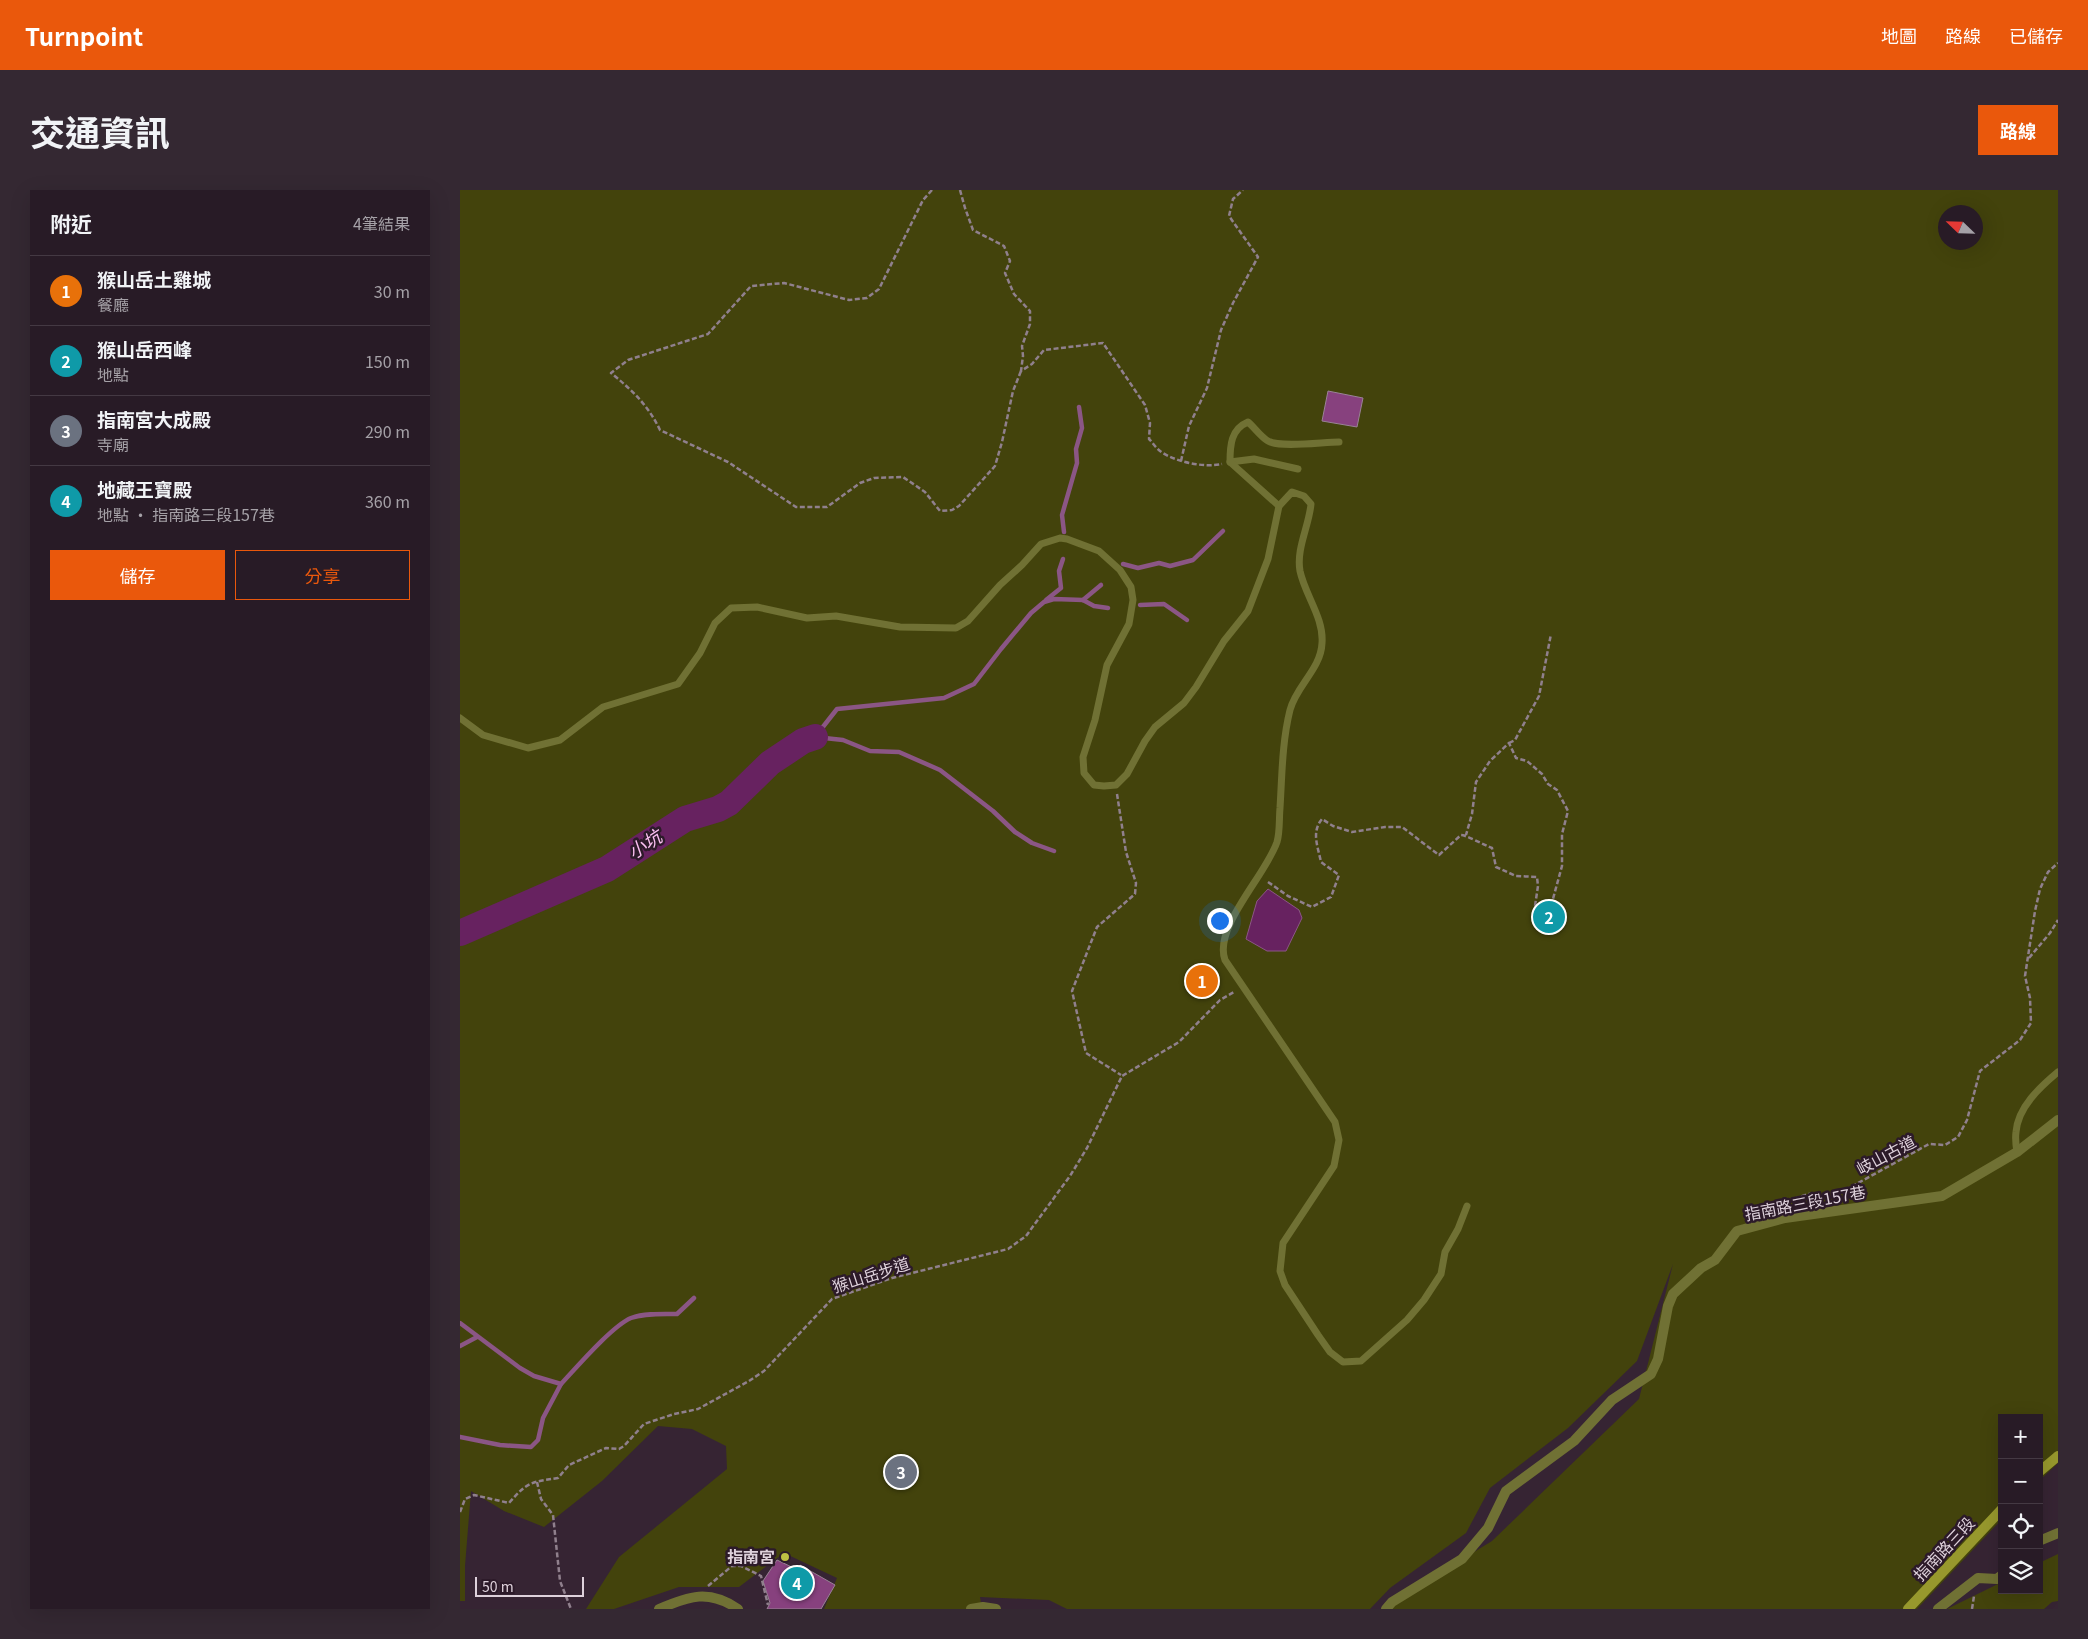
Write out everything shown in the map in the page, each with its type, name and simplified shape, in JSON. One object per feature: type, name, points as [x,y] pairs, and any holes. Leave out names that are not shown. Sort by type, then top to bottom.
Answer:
[{"type":"street","name":"指南路三段157巷","points":[[1386,1609],[1392,1602],[1462,1559],[1488,1528],[1506,1491],[1574,1441],[1612,1400],[1651,1374],[1658,1359],[1668,1306],[1673,1294],[1701,1268],[1715,1260],[1737,1231],[1785,1218],[1942,1196],[2016,1152],[2058,1120]]},
{"type":"street","points":[[2043,1469],[2058,1456]]},
{"type":"street","name":"指南路三段","points":[[1908,1609],[1998,1514]]},
{"type":"street","points":[[2043,1539],[2058,1533]]},
{"type":"street","points":[[1938,1609],[1978,1578],[1998,1578]]},
{"type":"street","points":[[659,1609],[685,1598],[701,1595],[720,1599],[738,1609]]},
{"type":"street","points":[[971,1609],[983,1607],[996,1609]]},
{"type":"lane","points":[[1279,506],[1230,462],[1230,442],[1240,425],[1248,422],[1268,441],[1291,445],[1312,442],[1339,442]]},
{"type":"lane","points":[[1230,462],[1254,459],[1298,469]]},
{"type":"lane","points":[[460,718],[483,735],[528,748],[560,740],[603,707],[678,684],[700,653],[715,623],[731,608],[757,607],[807,618],[836,616],[866,623],[900,627],[956,628],[973,616],[1000,584],[1022,565],[1041,544],[1060,538],[1099,551],[1120,570],[1131,587],[1133,600],[1132,616],[1108,665],[1095,720],[1083,757],[1084,773],[1094,785],[1116,785],[1127,774],[1155,727],[1184,703],[1224,641],[1248,611],[1268,559],[1279,506],[1292,492],[1304,496],[1311,504],[1310,518],[1300,555],[1300,570],[1318,619],[1323,640],[1321,654],[1290,708],[1286,733],[1277,841],[1267,865],[1230,922],[1222,953],[1277,1039],[1335,1122],[1339,1140],[1334,1166],[1283,1243],[1280,1271],[1285,1285],[1330,1352],[1343,1362],[1361,1361],[1407,1320],[1441,1274],[1445,1252],[1458,1229],[1466,1206]]},
{"type":"lane","points":[[2016,1152],[2016,1131],[2025,1106],[2043,1084],[2058,1072]]},
{"type":"path","points":[[932,190],[923,200],[879,289],[867,298],[849,300],[784,283],[751,286],[708,334],[628,360],[610,373],[635,392],[652,414],[660,430],[728,462],[796,507],[827,507],[860,483],[874,478],[903,478],[925,492],[940,511],[952,510],[959,506],[995,466],[1013,391],[1021,371],[1022,346],[1030,324],[1030,311],[1010,287],[1005,273],[1010,261],[1004,246],[973,230],[960,190]]},
{"type":"path","points":[[1181,461],[1189,426],[1207,388],[1221,330],[1233,303],[1258,257],[1229,216],[1233,199],[1243,190]]},
{"type":"path","points":[[1021,371],[1032,364],[1044,350],[1103,344],[1145,405],[1150,423],[1149,440],[1160,451],[1181,461],[1213,466],[1230,462]]},
{"type":"path","points":[[1466,835],[1472,814],[1476,782],[1490,761],[1509,743],[1515,740],[1539,696],[1551,634]]},
{"type":"path","points":[[1258,877],[1312,907],[1331,897],[1339,875],[1321,862],[1315,836],[1316,826],[1322,819],[1333,826],[1352,832],[1385,826],[1402,827],[1439,855],[1452,846],[1455,839],[1461,835],[1466,835],[1476,842],[1492,848],[1496,868],[1516,876],[1537,877],[1538,886],[1533,919],[1548,917],[1562,866],[1562,834],[1568,811],[1557,790],[1548,784],[1542,774],[1527,761],[1516,758],[1509,743]]},
{"type":"path","points":[[1116,785],[1126,852],[1136,883],[1135,894],[1097,927],[1072,992],[1086,1053],[1122,1076],[1179,1042],[1220,1000],[1242,986]]},
{"type":"path","name":"岐山古道","points":[[1760,1212],[1808,1194],[1840,1193],[1929,1144],[1945,1145],[1958,1137],[1967,1120],[1980,1071],[2020,1040],[2031,1022],[2030,998],[2025,976],[2035,912],[2040,889],[2048,872],[2058,863]]},
{"type":"path","points":[[2029,958],[2050,933],[2058,920]]},
{"type":"path","name":"猴山岳步道","points":[[460,1512],[466,1499],[474,1495],[509,1502],[523,1487],[558,1478],[569,1465],[606,1448],[618,1449],[624,1446],[644,1424],[674,1414],[698,1409],[749,1381],[764,1371],[832,1299],[892,1278],[1008,1249],[1026,1236],[1070,1176],[1087,1148],[1122,1076]]},
{"type":"path","points":[[537,1482],[541,1498],[552,1515],[560,1581],[570,1609]]},
{"type":"path","points":[[701,1595],[709,1584],[732,1566],[741,1566],[761,1576],[768,1605]]},
{"type":"path","points":[[1972,1609],[1974,1595]]},
{"type":"shaded area","points":[[460,190],[2058,190],[2058,1463],[2043,1477],[2043,1414],[1998,1414],[1998,1523],[1917,1609],[1387,1609],[1392,1602],[1492,1541],[1639,1399],[1673,1264],[1637,1361],[1568,1428],[1490,1488],[1466,1533],[1390,1588],[1370,1609],[1067,1609],[1049,1600],[980,1597],[982,1609],[824,1609],[837,1578],[784,1553],[739,1587],[679,1587],[614,1609],[586,1609],[619,1557],[727,1469],[726,1446],[692,1429],[658,1426],[602,1481],[544,1527],[504,1511],[471,1491],[465,1566],[465,1601],[460,1601]]},
{"type":"shaded area","points":[[1268,889],[1299,910],[1302,918],[1286,951],[1267,951],[1246,939],[1257,901]]},
{"type":"shaded area","points":[[2058,1554],[2058,1601],[2052,1602],[2044,1609],[1947,1609],[1998,1584],[1998,1594],[2043,1594],[2043,1561]]},
{"type":"building","points":[[1328,391],[1363,398],[1357,427],[1322,421]]},
{"type":"building","points":[[777,1560],[798,1570],[800,1565],[835,1585],[821,1609],[767,1609],[770,1603],[763,1581]]},
{"type":"waterway","points":[[1064,532],[1062,515],[1077,463],[1076,449],[1082,428],[1079,407]]},
{"type":"waterway","points":[[1123,564],[1138,568],[1159,563],[1170,566],[1193,560],[1223,531]]},
{"type":"waterway","points":[[1046,600],[1061,588],[1059,571],[1063,559]]},
{"type":"waterway","points":[[1083,600],[1101,585]]},
{"type":"waterway","points":[[815,737],[837,709],[944,698],[974,684],[1031,613],[1044,602],[1054,599],[1083,600],[1094,606],[1108,608]]},
{"type":"waterway","points":[[1140,605],[1164,604],[1187,620]]},
{"type":"waterway","points":[[815,737],[843,740],[870,751],[899,752],[940,770],[993,811],[1015,832],[1032,843],[1054,851]]},
{"type":"waterway","name":"小坑","points":[[460,933],[607,869],[685,819],[718,809],[729,803],[770,763],[803,741],[815,737]]},
{"type":"waterway","points":[[460,1323],[520,1368],[534,1376],[561,1384],[594,1348],[623,1322],[642,1315],[677,1314],[694,1298]]},
{"type":"waterway","points":[[460,1346],[477,1337]]},
{"type":"waterway","points":[[460,1437],[500,1445],[531,1447],[538,1440],[543,1418],[561,1384]]},
{"type":"place","name":"猴山岳西峰","points":[[1549,917]]},
{"type":"place","name":"猴山岳土雞城","points":[[1202,981]]},
{"type":"place","name":"指南宮大成殿","points":[[901,1472]]},
{"type":"place","name":"指南宮","points":[[785,1557]]},
{"type":"place","name":"地藏王寶殿","points":[[797,1583]]}]
